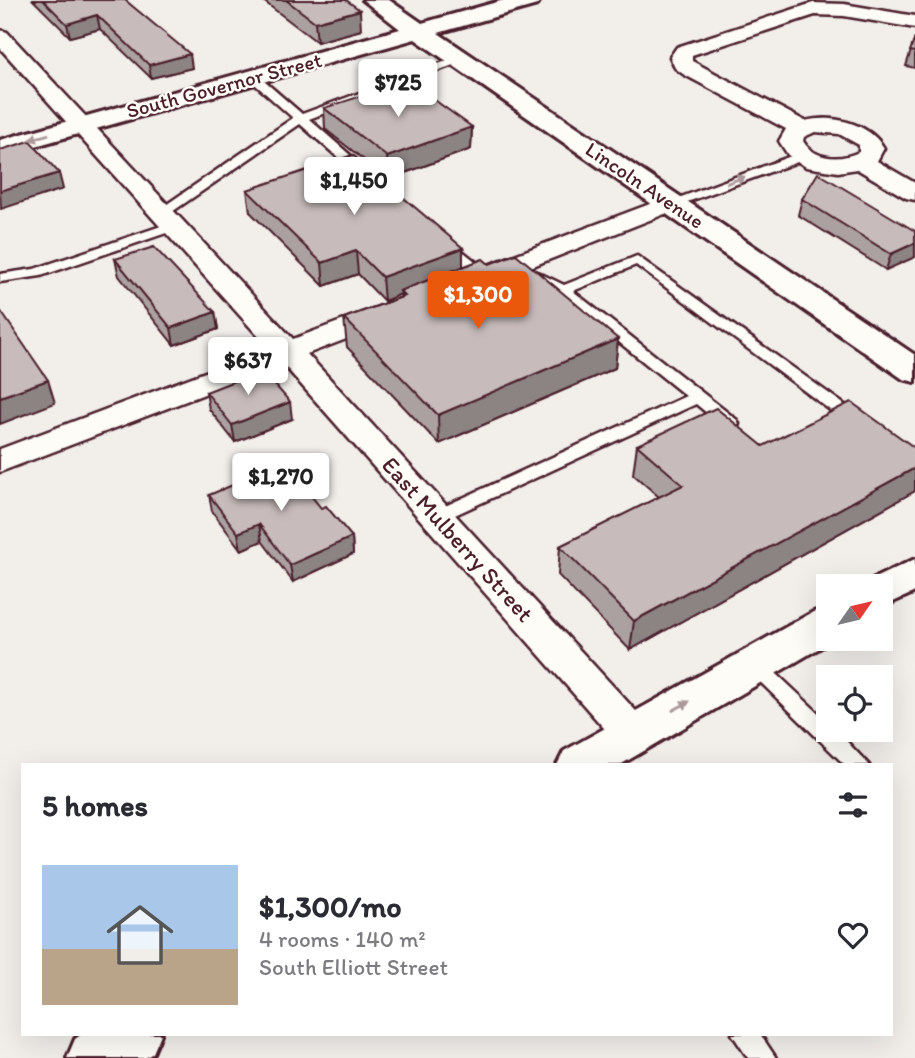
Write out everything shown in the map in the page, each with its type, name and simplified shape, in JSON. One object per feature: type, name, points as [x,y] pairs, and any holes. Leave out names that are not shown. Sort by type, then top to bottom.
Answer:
[{"type":"street","name":"Lincoln Avenue","points":[[374,0],[915,371]]},
{"type":"street","name":"South Governor Street","points":[[0,148],[529,0]]},
{"type":"street","points":[[802,128],[690,69],[682,64],[680,57],[684,51],[813,9],[844,10],[915,22]]},
{"type":"street","name":"East Mulberry Street","points":[[4,45],[438,516],[632,733]]},
{"type":"street","points":[[830,125],[859,133],[872,148],[869,156],[861,161],[832,164],[802,156],[793,149],[790,141],[793,134],[802,128],[830,125]]},
{"type":"street","points":[[861,161],[915,193]]},
{"type":"street","points":[[473,281],[671,203]]},
{"type":"street","points":[[0,461],[411,304]]},
{"type":"street","points":[[893,586],[915,574]]},
{"type":"street","points":[[583,763],[816,630]]},
{"type":"street","points":[[94,1058],[131,1036]]},
{"type":"lane","points":[[0,278],[36,273],[167,220],[299,119],[460,59]]},
{"type":"lane","points":[[253,77],[368,177]]},
{"type":"lane","points":[[671,203],[802,156]]},
{"type":"lane","points":[[433,230],[473,281]]},
{"type":"lane","points":[[563,290],[637,260],[846,414],[823,425]]},
{"type":"lane","points":[[514,265],[563,290],[747,438]]},
{"type":"lane","points":[[438,516],[697,397]]},
{"type":"lane","points":[[754,664],[857,763]]},
{"type":"lane","points":[[746,1036],[764,1058]]},
{"type":"building","points":[[43,0],[125,0],[190,54],[149,65],[97,15],[67,24]]},
{"type":"building","points":[[286,0],[346,0],[360,10],[315,22]]},
{"type":"building","points":[[915,38],[915,52],[910,51]]},
{"type":"building","points":[[408,81],[472,127],[387,157],[324,108]]},
{"type":"building","points":[[30,141],[59,173],[0,191],[0,150]]},
{"type":"building","points":[[353,155],[463,248],[382,277],[356,251],[322,263],[247,190]]},
{"type":"building","points":[[818,173],[915,231],[915,243],[891,254],[802,199]]},
{"type":"building","points":[[154,247],[215,312],[171,328],[115,259]]},
{"type":"building","points":[[516,254],[618,339],[438,415],[344,318],[405,296],[400,291],[483,259],[489,264]]},
{"type":"building","points":[[0,310],[48,380],[0,397]]},
{"type":"building","points":[[262,370],[290,402],[232,425],[206,392]]},
{"type":"building","points":[[851,402],[915,448],[915,468],[634,621],[560,546],[683,485],[637,445],[716,408],[763,446]]},
{"type":"building","points":[[285,463],[321,508],[326,506],[352,537],[290,565],[259,524],[238,533],[209,495]]}]
